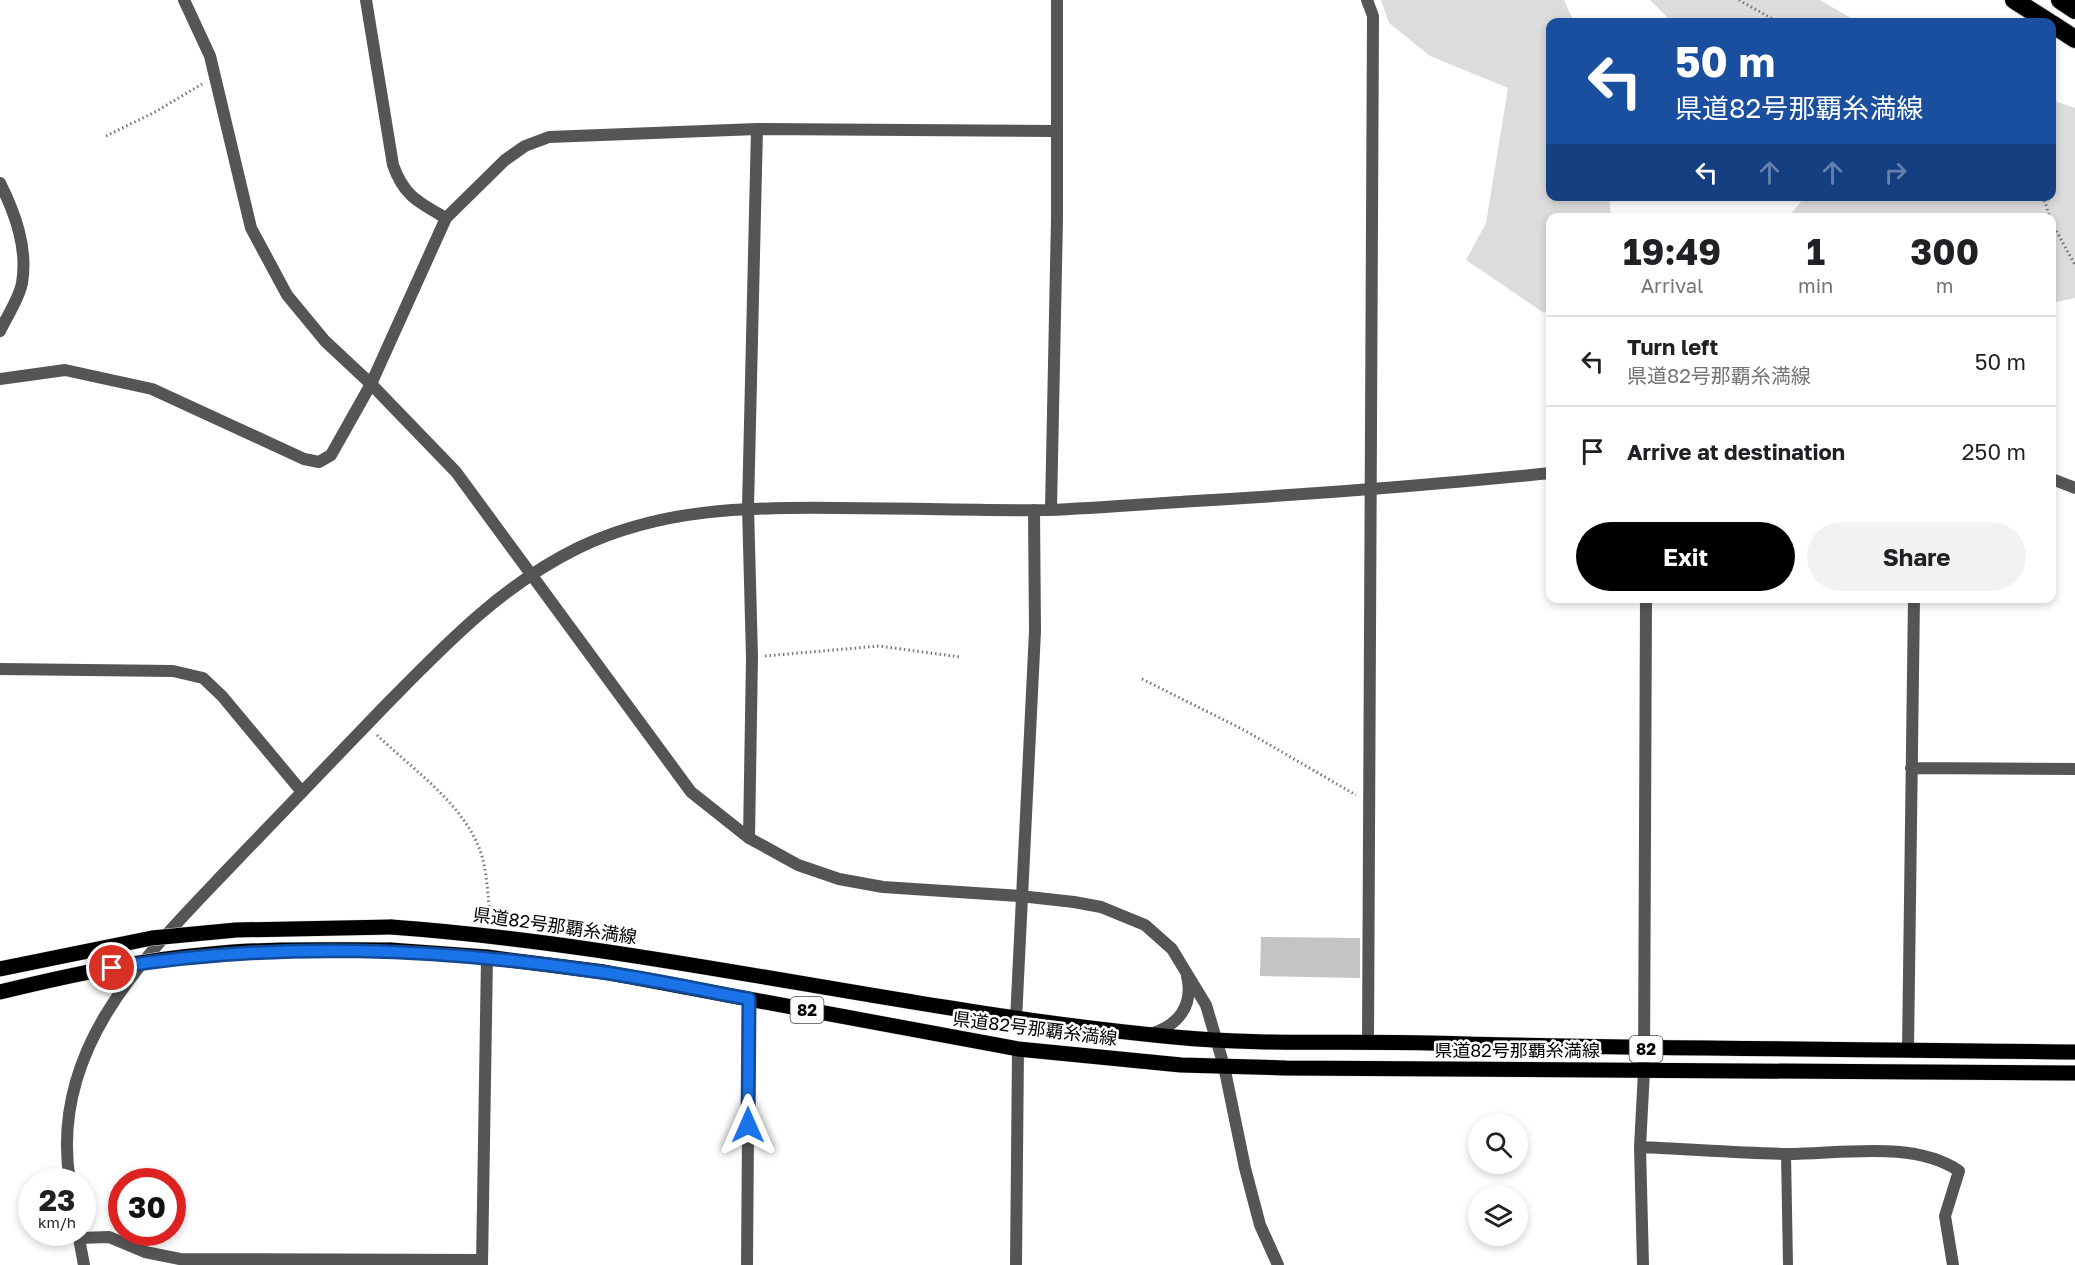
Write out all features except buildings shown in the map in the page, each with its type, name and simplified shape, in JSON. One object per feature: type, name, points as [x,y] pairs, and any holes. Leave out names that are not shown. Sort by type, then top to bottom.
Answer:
[{"type":"highway","points":[[2014,0],[2042,18]]},
{"type":"highway","points":[[2060,0],[2075,10]]},
{"type":"highway","points":[[2056,27],[2075,39]]},
{"type":"main road","name":"県道82号那覇糸満線","points":[[0,969],[152,938],[265,928],[391,927],[480,933],[613,951],[1016,1020],[1218,1040],[1643,1049],[2075,1052]]},
{"type":"main road","name":"県道82号那覇糸満線","points":[[0,992],[91,971],[212,954],[270,950],[390,950],[487,957],[604,972],[1018,1049],[1181,1065],[1644,1071],[2075,1073]]},
{"type":"street","points":[[184,0],[210,56],[251,228],[287,295],[325,341],[371,384],[456,472],[691,792],[749,838],[798,865],[839,879],[882,887],[1074,902],[1126,916],[1144,925],[1172,949],[1184,965],[1206,1005],[1218,1040],[1260,1225],[1278,1265]]},
{"type":"street","points":[[366,0],[393,165],[400,186],[411,197],[446,218]]},
{"type":"street","points":[[1051,510],[1057,218],[1058,0]]},
{"type":"street","points":[[1367,0],[1373,16],[1368,1042]]},
{"type":"street","points":[[749,838],[752,657],[748,507],[757,129]]},
{"type":"street","points":[[0,379],[65,370],[152,389],[304,459],[319,462],[331,455],[371,384],[446,218],[505,160],[525,146],[549,137],[757,129],[1056,131]]},
{"type":"street","points":[[0,183],[16,214],[22,250],[21,284],[0,331]]},
{"type":"street","points":[[69,1168],[67,1140],[70,1106],[87,1048],[113,999],[173,926],[453,638],[494,600],[531,574],[580,547],[647,521],[696,512],[748,507],[1051,510],[1369,490],[1546,473]]},
{"type":"street","points":[[2056,481],[2075,488]]},
{"type":"street","points":[[1016,1020],[1020,896],[1035,631],[1034,510]]},
{"type":"street","points":[[1643,1265],[1640,1147],[1644,1071],[1646,603]]},
{"type":"street","points":[[1908,1050],[1914,603]]},
{"type":"street","points":[[0,669],[173,671],[203,678],[222,696],[302,792]]},
{"type":"street","points":[[1911,768],[2075,769]]},
{"type":"street","points":[[96,1236],[109,1237],[145,1252],[180,1259],[482,1262],[487,957]]},
{"type":"street","points":[[1149,1034],[1170,1025],[1183,1014],[1190,989],[1184,965]]},
{"type":"street","points":[[747,1265],[749,999]]},
{"type":"street","points":[[1016,1265],[1018,1049]]},
{"type":"street","points":[[1640,1147],[1786,1154],[1906,1152],[1943,1160],[1959,1171],[1945,1216],[1953,1265]]},
{"type":"street","points":[[81,1246],[84,1265]]},
{"type":"lane","points":[[1786,1154],[1788,1265]]},
{"type":"path","points":[[1739,0],[1771,18]]},
{"type":"path","points":[[106,136],[155,112],[215,77]]},
{"type":"path","points":[[2056,230],[2075,265]]},
{"type":"path","points":[[752,657],[879,646],[960,657]]},
{"type":"path","points":[[1142,679],[1244,730],[1368,802]]},
{"type":"path","points":[[367,725],[462,816],[478,845],[486,877],[489,906]]},
{"type":"shaded area","points":[[1381,0],[1564,0],[1572,18],[1546,18],[1546,201],[1609,201],[1611,213],[1546,213],[1546,310],[1544,313],[1466,260],[1486,223],[1508,88],[1430,56],[1389,23]]},
{"type":"shaded area","points":[[1650,0],[1820,0],[1851,18],[1668,18]]},
{"type":"shaded area","points":[[2056,101],[2075,108],[2075,298],[2056,302],[2056,213],[1791,213],[1802,201],[2056,201]]},
{"type":"route","points":[[112,968],[198,955],[270,950],[390,950],[487,957],[604,972],[749,999],[748,1125]]}]
